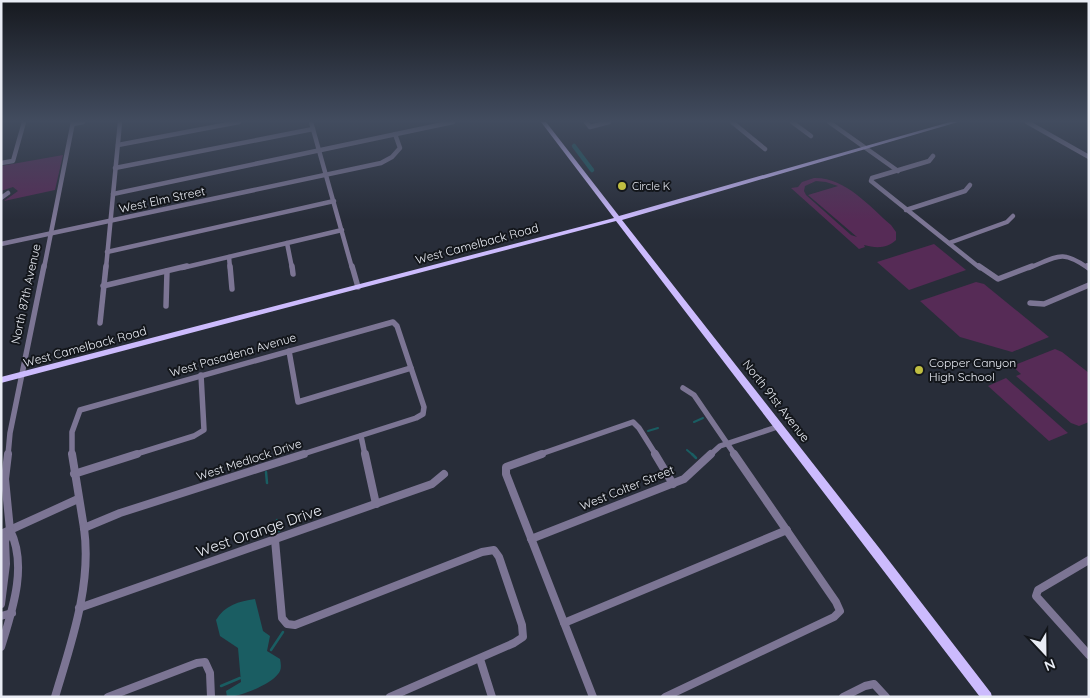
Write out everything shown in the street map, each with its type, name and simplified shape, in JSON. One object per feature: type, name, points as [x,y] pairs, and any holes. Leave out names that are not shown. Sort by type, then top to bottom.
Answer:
[{"type":"main road","name":"North 91st Avenue","points":[[568,155],[780,426],[988,697]]},
{"type":"main road","name":"West Camelback Road","points":[[1,380],[617,219],[843,155]]},
{"type":"street","points":[[1,163],[13,161],[15,155]]},
{"type":"street","name":"North 87th Avenue","points":[[1,646],[12,613],[17,583],[15,537],[10,530],[4,460],[67,155]]},
{"type":"street","points":[[100,323],[117,155]]},
{"type":"street","points":[[115,168],[183,155]]},
{"type":"street","points":[[113,194],[307,155]]},
{"type":"street","points":[[321,155],[358,287]]},
{"type":"street","name":"West Elm Street","points":[[1,244],[326,175],[386,161],[393,155]]},
{"type":"street","points":[[875,155],[898,171]]},
{"type":"street","points":[[933,156],[929,161],[872,178],[871,181],[991,276],[998,279],[1068,255],[1089,268]]},
{"type":"street","points":[[906,210],[965,191],[970,185]]},
{"type":"street","points":[[1,198],[8,193]]},
{"type":"street","points":[[107,252],[334,201]]},
{"type":"street","points":[[949,243],[1007,222],[1013,216]]},
{"type":"street","points":[[103,286],[342,230]]},
{"type":"street","points":[[287,243],[293,274]]},
{"type":"street","points":[[229,257],[232,289]]},
{"type":"street","points":[[166,306],[167,271]]},
{"type":"street","points":[[1030,303],[1044,304],[1089,285]]},
{"type":"street","name":"West Pasadena Avenue","points":[[74,474],[72,454],[75,419],[80,410],[393,322],[397,326],[411,368]]},
{"type":"street","points":[[290,351],[298,402],[411,368]]},
{"type":"street","name":"West Medlock Drive","points":[[83,528],[120,513],[416,418],[423,414],[424,407],[411,368]]},
{"type":"street","points":[[55,697],[83,587],[86,550],[74,474],[194,436],[204,430],[201,375]]},
{"type":"street","points":[[665,697],[834,616],[840,611],[836,602],[694,395],[683,388]]},
{"type":"street","points":[[593,697],[506,474],[506,467],[634,422],[673,484]]},
{"type":"street","name":"West Colter Street","points":[[531,539],[673,484],[684,479],[713,451],[780,426]]},
{"type":"street","points":[[361,436],[376,504]]},
{"type":"street","name":"West Orange Drive","points":[[79,608],[432,484],[444,474]]},
{"type":"street","points":[[1,534],[78,499]]},
{"type":"street","name":"North 87th Avenue","points":[[1,604],[6,564],[5,541],[10,530]]},
{"type":"street","points":[[564,623],[787,530]]},
{"type":"street","points":[[275,540],[282,618],[287,624],[295,625],[482,552],[494,550],[499,557],[520,616],[523,637],[480,659],[390,697]]},
{"type":"street","points":[[1089,560],[1038,590],[1036,596],[1089,656]]},
{"type":"street","points":[[1,616],[12,613]]},
{"type":"street","points":[[480,659],[492,697]]},
{"type":"street","points":[[108,697],[197,663],[205,662],[210,673],[211,697]]},
{"type":"street","points":[[843,697],[865,686],[874,684],[886,697]]},
{"type":"shaded area","points":[[63,155],[55,190],[4,201],[18,191],[13,187],[1,191],[1,166]]},
{"type":"shaded area","points":[[814,178],[825,179],[846,187],[891,225],[896,232],[896,240],[885,246],[864,245],[865,247],[859,249],[791,188],[798,187],[802,182]],"holes":[[[816,181],[838,186],[808,195],[857,237],[851,235],[806,195],[804,191],[805,186]]]},
{"type":"shaded area","points":[[934,244],[966,270],[909,290],[877,262]]},
{"type":"shaded area","points":[[976,282],[984,284],[1049,337],[1012,352],[960,337],[920,301]]},
{"type":"shaded area","points":[[1055,349],[1062,352],[1089,373],[1089,422],[1079,426],[1071,423],[1016,376],[1021,374],[1012,366]]},
{"type":"shaded area","points":[[1006,378],[1068,433],[1049,441],[988,386]]},
{"type":"shaded area","points":[[255,599],[263,631],[270,636],[267,651],[280,659],[280,671],[274,678],[262,686],[246,693],[227,697],[226,691],[241,682],[238,648],[220,636],[216,620],[223,611],[232,605]]},
{"type":"waterway","points":[[580,155],[592,170]]},
{"type":"waterway","points":[[694,422],[703,418]]},
{"type":"waterway","points":[[648,431],[658,428]]},
{"type":"waterway","points":[[687,450],[693,455]]},
{"type":"waterway","points":[[693,455],[696,458]]},
{"type":"waterway","points":[[266,472],[267,483]]},
{"type":"waterway","points":[[277,520],[279,531]]},
{"type":"waterway","points":[[271,650],[283,632]]},
{"type":"waterway","points":[[221,686],[240,678]]},
{"type":"place","name":"Circle K","points":[[622,186]]},
{"type":"place","name":"Copper Canyon High School","points":[[919,370]]}]
